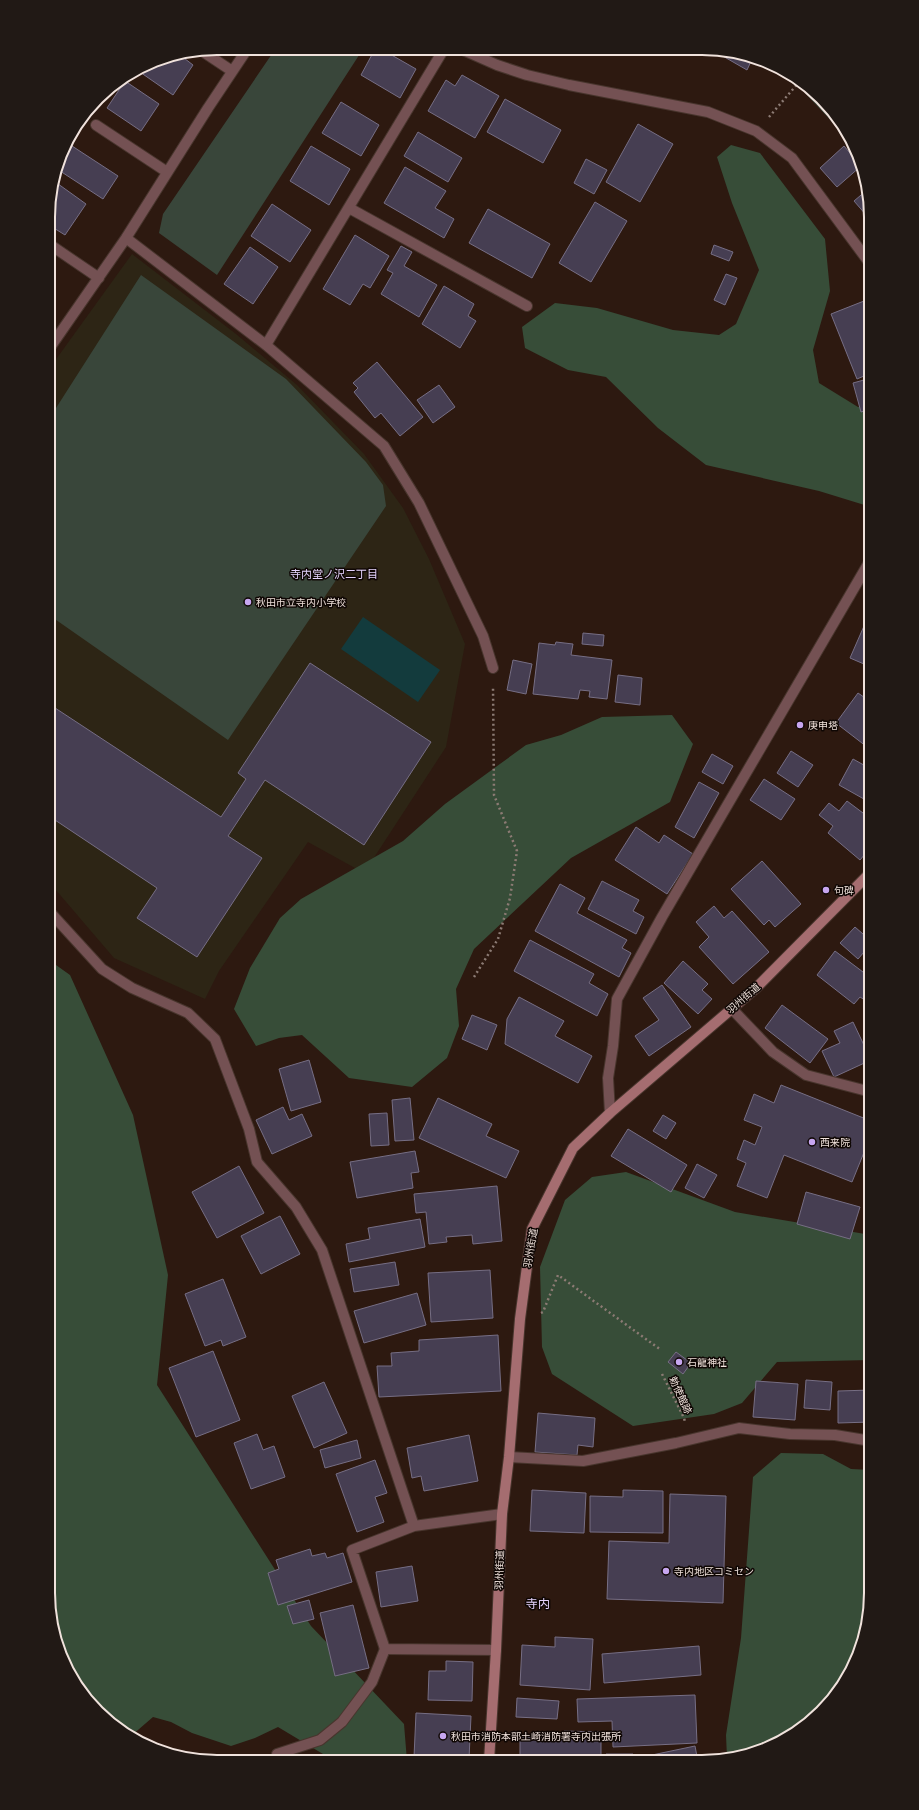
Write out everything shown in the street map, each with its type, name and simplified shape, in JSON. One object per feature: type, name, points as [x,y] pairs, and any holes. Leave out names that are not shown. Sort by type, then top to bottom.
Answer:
[{"type":"street","points":[[208,55],[232,71]]},
{"type":"street","points":[[55,340],[126,238],[243,55]]},
{"type":"street","points":[[266,346],[440,55]]},
{"type":"street","points":[[474,55],[497,65],[527,75],[708,112],[756,131],[792,158],[864,256]]},
{"type":"street","points":[[96,125],[168,172]]},
{"type":"street","points":[[349,208],[527,306]]},
{"type":"street","points":[[126,238],[266,346],[384,446],[419,503],[483,636],[493,668]]},
{"type":"street","points":[[55,248],[98,278]]},
{"type":"street","points":[[610,1113],[608,1078],[613,1046],[617,999],[662,917],[741,780],[864,572]]},
{"type":"street","name":"羽州街道","points":[[489,1755],[502,1514],[509,1457],[520,1319],[532,1229],[573,1148],[610,1113],[756,988],[864,879]]},
{"type":"street","points":[[55,918],[102,969],[132,988],[188,1013],[215,1039],[249,1129],[257,1162],[296,1207],[322,1250],[414,1526]]},
{"type":"street","points":[[732,1009],[773,1052],[806,1075],[864,1090]]},
{"type":"street","points":[[509,1457],[583,1462],[676,1443],[739,1428],[790,1434],[835,1435],[864,1440]]},
{"type":"street","points":[[278,1755],[320,1740],[342,1722],[372,1682],[385,1649],[352,1550],[414,1526],[502,1514]]},
{"type":"street","points":[[385,1649],[496,1650]]},
{"type":"path","points":[[756,131],[796,85]]},
{"type":"path","points":[[474,977],[498,938],[510,898],[517,851],[494,795],[493,668]]},
{"type":"path","points":[[520,1319],[543,1312],[558,1275],[661,1350]]},
{"type":"path","name":"勅使館跡","points":[[662,1374],[684,1418],[685,1431],[676,1443]]},
{"type":"shaded area","name":"秋田市立寺内小学校","points":[[132,254],[236,334],[297,385],[364,454],[403,508],[429,559],[465,644],[446,747],[364,873],[308,842],[219,971],[205,999],[114,958],[55,889],[55,361]]},
{"type":"green space","points":[[271,55],[359,55],[217,275],[159,233],[163,214]]},
{"type":"green space","points":[[805,93],[817,102],[836,126]]},
{"type":"green space","points":[[731,145],[760,153],[825,239],[830,291],[813,350],[819,383],[858,407],[864,406],[864,505],[819,491],[706,465],[658,428],[606,377],[568,370],[525,348],[522,327],[555,303],[597,308],[673,330],[719,335],[736,324],[759,270],[732,203],[717,157]]},
{"type":"green space","points":[[141,275],[286,379],[366,462],[383,485],[386,506],[228,740],[55,619],[55,410]]},
{"type":"green space","points":[[672,715],[693,744],[670,802],[571,858],[474,949],[456,989],[459,1026],[447,1058],[412,1087],[349,1078],[302,1035],[279,1038],[256,1046],[234,1009],[250,968],[280,918],[301,899],[403,841],[445,804],[526,745],[561,735],[602,717]]},
{"type":"green space","points":[[55,964],[70,975],[133,1115],[168,1275],[157,1385],[311,1626],[404,1724],[407,1755],[323,1755],[278,1727],[255,1738],[231,1746],[192,1733],[171,1722],[153,1717],[135,1732],[118,1722],[102,1708],[82,1683],[67,1655],[56,1614]]},
{"type":"green space","points":[[626,1172],[735,1212],[864,1234],[864,1360],[777,1362],[742,1403],[714,1414],[633,1426],[552,1374],[542,1347],[540,1267],[565,1200],[592,1177]]},
{"type":"green space","points":[[781,1453],[823,1454],[851,1469],[864,1470],[864,1604],[861,1625],[852,1655],[837,1683],[817,1708],[801,1722],[774,1738],[764,1743],[727,1753],[726,1735],[741,1638],[753,1477]]},
{"type":"water","points":[[363,617],[440,670],[418,702],[341,649]]},
{"type":"building","points":[[372,55],[392,55],[416,69],[400,98],[361,75]]},
{"type":"building","points":[[723,56],[750,63],[747,70]]},
{"type":"building","points":[[184,58],[193,65],[173,95],[142,74],[155,67]]},
{"type":"building","points":[[462,75],[499,96],[475,138],[428,111],[446,80],[455,86]]},
{"type":"building","points":[[127,82],[159,104],[141,131],[107,108],[122,85]]},
{"type":"building","points":[[505,99],[561,130],[543,163],[487,132]]},
{"type":"building","points":[[341,102],[379,125],[361,156],[322,133]]},
{"type":"building","points":[[638,124],[673,144],[640,202],[606,182]]},
{"type":"building","points":[[418,132],[462,158],[448,182],[404,156]]},
{"type":"building","points":[[72,146],[118,176],[103,199],[62,172]]},
{"type":"building","points":[[311,146],[350,169],[329,205],[290,181]]},
{"type":"building","points":[[844,146],[852,156],[856,170],[837,187],[820,168]]},
{"type":"building","points":[[586,159],[607,170],[594,194],[574,183]]},
{"type":"building","points":[[405,167],[446,191],[435,208],[454,219],[444,238],[384,203]]},
{"type":"building","points":[[58,184],[86,204],[65,235],[55,229],[55,206]]},
{"type":"building","points":[[863,194],[864,213],[854,201]]},
{"type":"building","points":[[595,202],[627,221],[591,282],[559,263]]},
{"type":"building","points":[[272,204],[311,230],[290,262],[251,236]]},
{"type":"building","points":[[488,209],[550,244],[532,278],[469,243]]},
{"type":"building","points":[[355,235],[389,256],[370,288],[363,284],[350,305],[323,289]]},
{"type":"building","points":[[714,245],[733,252],[729,261],[711,254]]},
{"type":"building","points":[[401,246],[412,252],[404,266],[437,285],[419,317],[381,294],[393,273],[387,270]]},
{"type":"building","points":[[250,247],[278,267],[253,304],[224,284]]},
{"type":"building","points":[[726,274],[737,278],[725,305],[714,300]]},
{"type":"building","points":[[444,286],[474,304],[468,316],[476,321],[460,348],[422,324]]},
{"type":"building","points":[[864,301],[864,376],[857,379],[831,314]]},
{"type":"building","points":[[377,362],[423,417],[400,436],[381,413],[375,418],[354,392],[358,388],[353,383]]},
{"type":"building","points":[[864,380],[864,411],[861,412],[853,383]]},
{"type":"building","points":[[439,385],[455,407],[433,423],[417,400]]},
{"type":"building","points":[[864,626],[864,664],[850,658]]},
{"type":"building","points":[[583,633],[604,635],[603,646],[582,644]]},
{"type":"building","points":[[556,642],[573,644],[571,655],[612,660],[607,699],[589,697],[590,691],[580,690],[578,699],[533,694],[539,643],[555,645]]},
{"type":"building","points":[[513,660],[532,664],[526,694],[507,690]]},
{"type":"building","points":[[310,663],[431,742],[364,845],[265,780],[228,836],[262,858],[197,957],[137,918],[157,888],[55,820],[55,708],[221,817],[246,779],[238,773]]},
{"type":"building","points":[[618,675],[642,678],[640,705],[615,702]]},
{"type":"building","points":[[858,693],[864,697],[864,745],[836,723]]},
{"type":"building","points":[[791,751],[813,765],[798,787],[777,773]]},
{"type":"building","points":[[712,754],[733,766],[723,784],[702,772]]},
{"type":"building","points":[[853,759],[864,765],[864,799],[839,785]]},
{"type":"building","points":[[764,779],[795,799],[781,820],[750,800]]},
{"type":"building","points":[[699,782],[719,793],[694,838],[675,827]]},
{"type":"building","points":[[847,801],[864,814],[864,855],[860,860],[828,833],[833,826],[819,815],[829,803],[839,811]]},
{"type":"building","points":[[636,827],[659,843],[664,835],[693,854],[667,894],[615,860]]},
{"type":"building","points":[[762,861],[801,904],[775,927],[769,920],[764,925],[731,889]]},
{"type":"building","points":[[602,881],[639,900],[633,911],[644,917],[636,934],[588,909]]},
{"type":"building","points":[[560,884],[585,898],[577,913],[627,940],[622,948],[631,953],[619,977],[535,931]]},
{"type":"building","points":[[714,906],[724,918],[732,911],[769,952],[733,984],[699,947],[709,937],[696,922]]},
{"type":"building","points":[[855,927],[864,935],[864,952],[858,959],[840,943]]},
{"type":"building","points":[[530,940],[594,974],[589,983],[608,994],[597,1016],[514,971]]},
{"type":"building","points":[[835,951],[864,973],[864,1000],[860,997],[854,1004],[817,975]]},
{"type":"building","points":[[683,961],[708,984],[702,990],[712,999],[698,1014],[664,983]]},
{"type":"building","points":[[662,985],[691,1027],[649,1056],[635,1036],[659,1020],[643,998]]},
{"type":"building","points":[[519,997],[564,1021],[555,1036],[592,1056],[578,1083],[505,1044],[507,1019]]},
{"type":"building","points":[[782,1005],[828,1039],[810,1063],[765,1028]]},
{"type":"building","points":[[472,1015],[497,1025],[487,1050],[462,1039]]},
{"type":"building","points":[[853,1022],[864,1045],[864,1063],[834,1077],[822,1051],[840,1043],[834,1031]]},
{"type":"building","points":[[309,1060],[321,1102],[291,1111],[279,1069]]},
{"type":"building","name":"西来院","points":[[781,1085],[864,1118],[864,1152],[852,1182],[784,1155],[767,1198],[737,1186],[746,1163],[737,1159],[744,1140],[755,1145],[762,1127],[744,1120],[754,1094],[774,1103]]},
{"type":"building","points":[[410,1098],[414,1140],[395,1141],[392,1100]]},
{"type":"building","points":[[438,1098],[492,1124],[486,1136],[519,1151],[506,1178],[419,1138]]},
{"type":"building","points":[[283,1107],[289,1120],[302,1114],[312,1136],[272,1154],[256,1120]]},
{"type":"building","points":[[387,1113],[389,1145],[371,1146],[369,1114]]},
{"type":"building","points":[[663,1115],[676,1123],[666,1139],[653,1131]]},
{"type":"building","points":[[628,1129],[687,1165],[671,1192],[611,1156]]},
{"type":"building","points":[[415,1151],[419,1172],[411,1173],[413,1188],[357,1198],[350,1162]]},
{"type":"building","points":[[697,1164],[717,1175],[704,1198],[685,1188]]},
{"type":"building","points":[[239,1166],[264,1213],[217,1238],[192,1192]]},
{"type":"building","points":[[497,1186],[502,1241],[473,1244],[472,1235],[446,1237],[447,1242],[429,1244],[426,1212],[416,1213],[414,1194]]},
{"type":"building","points":[[806,1192],[860,1207],[850,1239],[797,1224]]},
{"type":"building","points":[[280,1216],[300,1254],[261,1274],[241,1236]]},
{"type":"building","points":[[420,1219],[425,1247],[349,1262],[346,1244],[370,1239],[368,1228]]},
{"type":"building","points":[[395,1262],[399,1285],[354,1292],[350,1269]]},
{"type":"building","points":[[490,1270],[493,1318],[431,1322],[428,1273]]},
{"type":"building","points":[[223,1279],[246,1337],[223,1346],[221,1340],[205,1346],[185,1294]]},
{"type":"building","points":[[417,1293],[426,1325],[364,1343],[354,1311]]},
{"type":"building","points":[[498,1335],[501,1391],[379,1397],[377,1366],[392,1366],[391,1353],[419,1351],[419,1340]]},
{"type":"building","points":[[213,1351],[240,1420],[196,1437],[169,1368]]},
{"type":"building","name":"石龍神社","points":[[676,1352],[691,1363],[683,1374],[668,1362]]},
{"type":"building","points":[[806,1380],[832,1382],[830,1410],[804,1408]]},
{"type":"building","points":[[756,1381],[798,1384],[795,1420],[753,1417]]},
{"type":"building","points":[[324,1382],[347,1433],[314,1448],[292,1396]]},
{"type":"building","points":[[864,1390],[864,1422],[838,1423],[838,1391]]},
{"type":"building","points":[[538,1413],[595,1418],[593,1447],[578,1445],[577,1455],[535,1452]]},
{"type":"building","points":[[257,1434],[263,1450],[274,1446],[285,1477],[251,1489],[234,1443]]},
{"type":"building","points":[[469,1435],[478,1481],[424,1491],[421,1476],[412,1478],[407,1448]]},
{"type":"building","points":[[357,1440],[361,1458],[325,1468],[320,1450]]},
{"type":"building","points":[[375,1460],[387,1493],[375,1497],[384,1522],[357,1532],[336,1474]]},
{"type":"building","points":[[532,1490],[586,1493],[584,1533],[530,1531]]},
{"type":"building","points":[[623,1490],[663,1491],[663,1533],[590,1532],[590,1496],[623,1497]]},
{"type":"building","name":"寺内地区コミセン","points":[[670,1494],[726,1496],[723,1603],[607,1599],[609,1541],[669,1543]]},
{"type":"building","points":[[310,1549],[312,1556],[325,1553],[327,1558],[343,1553],[352,1582],[278,1605],[268,1573],[279,1569],[276,1560]]},
{"type":"building","points":[[412,1566],[418,1601],[381,1607],[376,1572]]},
{"type":"building","points":[[309,1600],[314,1619],[293,1624],[287,1606]]},
{"type":"building","points":[[353,1605],[369,1668],[335,1676],[320,1613]]},
{"type":"building","points":[[555,1637],[593,1639],[590,1690],[520,1685],[522,1645],[555,1647]]},
{"type":"building","points":[[699,1646],[701,1675],[604,1683],[602,1654]]},
{"type":"building","points":[[446,1661],[473,1662],[472,1701],[428,1700],[429,1671],[446,1671]]},
{"type":"building","points":[[695,1695],[697,1743],[613,1747],[612,1721],[578,1722],[577,1699]]},
{"type":"building","points":[[517,1698],[559,1701],[557,1719],[516,1717]]},
{"type":"building","name":"秋田市消防本部土崎消防署寺内出張所","points":[[416,1713],[471,1716],[469,1755],[414,1755]]},
{"type":"building","points":[[564,1731],[601,1732],[601,1755],[520,1755],[520,1737],[564,1738]]},
{"type":"building","points":[[695,1746],[697,1755],[652,1755]]},
{"type":"building","points":[[606,1754],[633,1754],[633,1755]]},
{"type":"place","name":"秋田市立寺内小学校","points":[[248,602]]},
{"type":"place","name":"庚申塔","points":[[800,725]]},
{"type":"place","name":"句碑","points":[[826,890]]},
{"type":"place","name":"西来院","points":[[812,1142]]},
{"type":"place","name":"石龍神社","points":[[679,1362]]},
{"type":"place","name":"寺内地区コミセン","points":[[666,1571]]},
{"type":"place","name":"秋田市消防本部土崎消防署寺内出張所","points":[[443,1736]]},
{"type":"district","name":"寺内堂ノ沢二丁目","points":[[334,574]]},
{"type":"district","name":"寺内","points":[[538,1604]]}]
